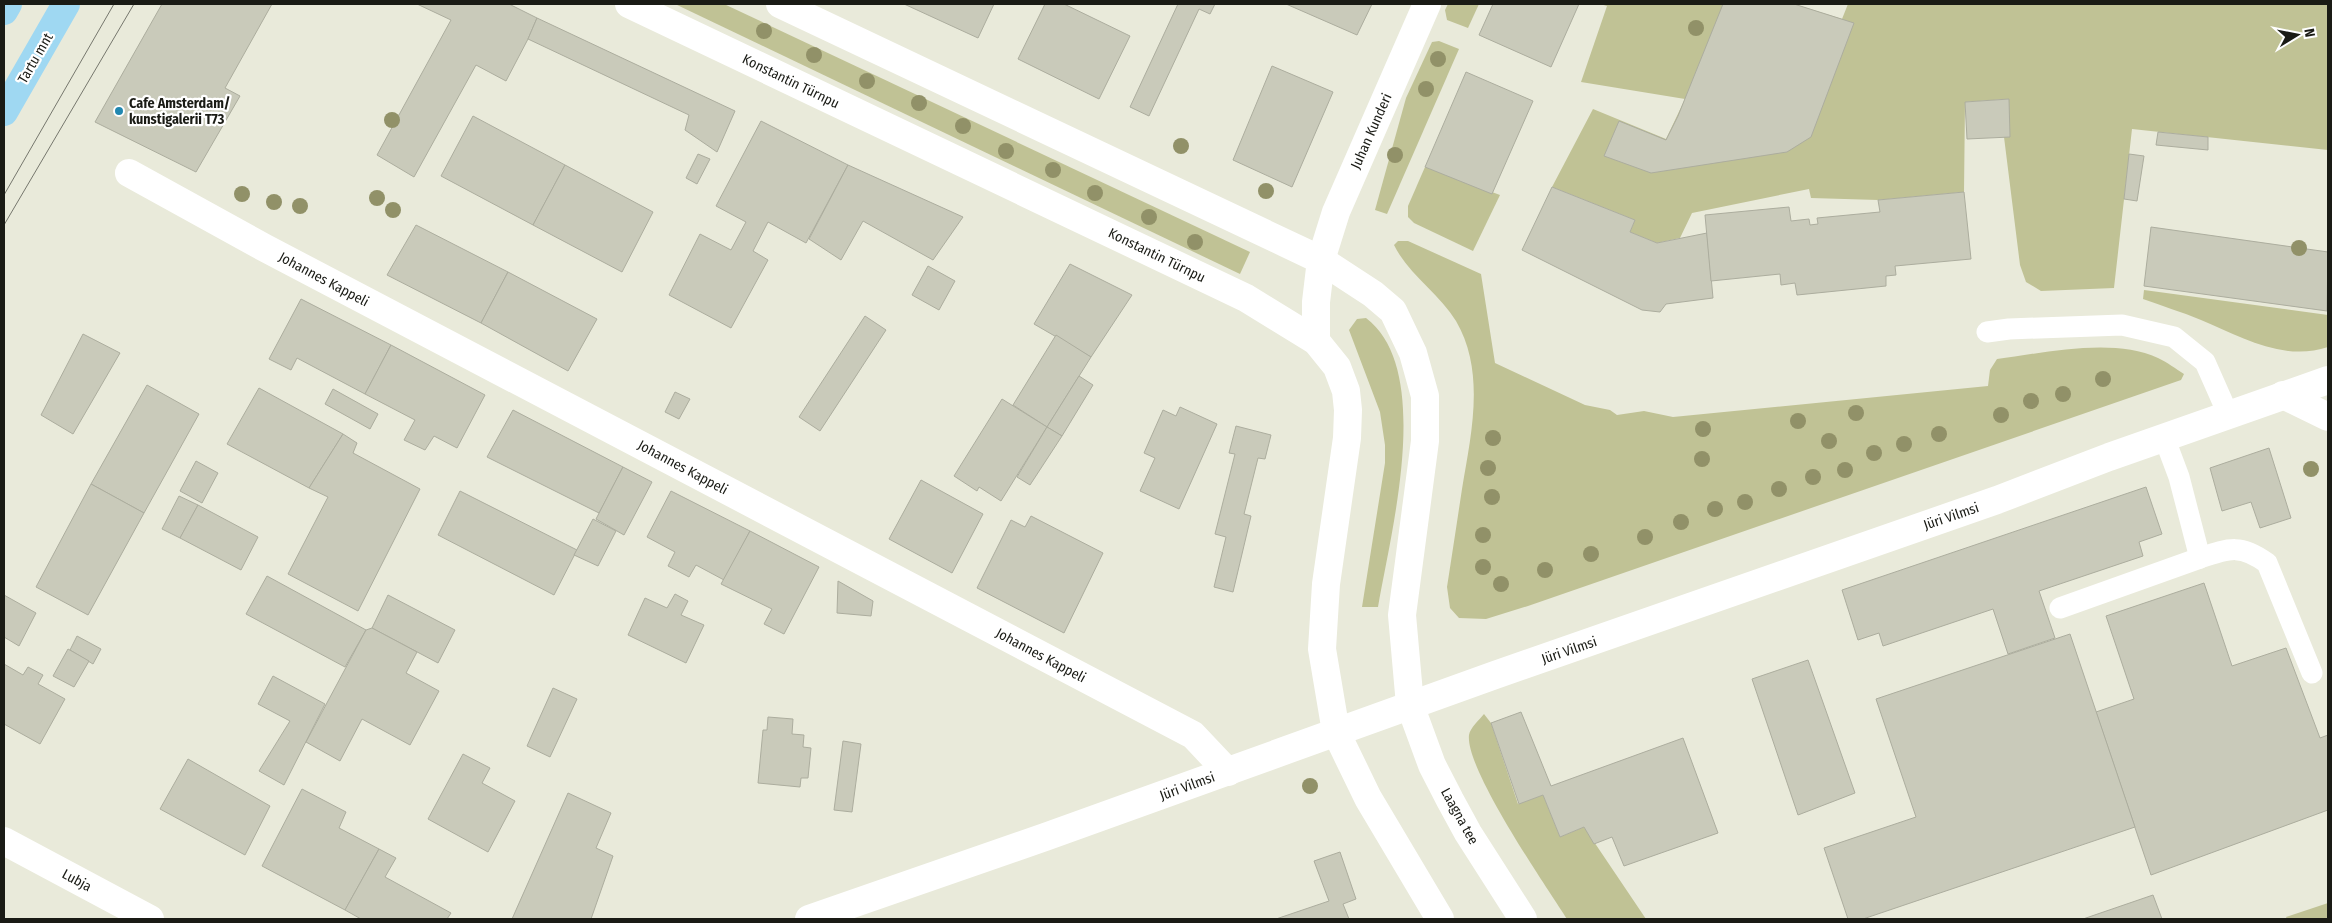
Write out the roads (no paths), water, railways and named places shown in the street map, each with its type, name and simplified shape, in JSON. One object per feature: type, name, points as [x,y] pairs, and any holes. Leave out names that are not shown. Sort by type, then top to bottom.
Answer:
[{"type":"main road","points":[[4,11],[8,4]]},
{"type":"main road","name":"Tartu mnt","points":[[4,112],[66,4]]},
{"type":"street","points":[[51,4],[51,31]]},
{"type":"street","name":"Konstantin Türnpu","points":[[629,4],[1246,298],[1316,341],[1337,368],[1346,391],[1348,410],[1347,438],[1326,584],[1322,649],[1336,732]]},
{"type":"street","points":[[780,4],[1321,260],[1373,294],[1393,311],[1413,352],[1425,396],[1424,441],[1402,615],[1410,705]]},
{"type":"street","name":"Juhan Kunderi","points":[[1316,341],[1316,302],[1321,260],[1345,190],[1427,4]]},
{"type":"street","name":"Johannes Kappeli","points":[[128,173],[265,248],[1193,735],[1228,772]]},
{"type":"street","name":"Jüri Vilmsi","points":[[809,919],[1228,772],[1410,705],[1997,500],[2164,437],[2328,380]]},
{"type":"street","points":[[2283,395],[2328,417]]},
{"type":"street","name":"Laagna tee","points":[[1410,705],[1432,765],[1450,800],[1468,833],[1523,919]]},
{"type":"street","points":[[1336,732],[1368,798],[1440,919]]},
{"type":"street","name":"Lubja","points":[[4,841],[150,919]]},
{"type":"lane","points":[[1986,332],[2009,329],[2122,325],[2174,337],[2205,362],[2228,414]]},
{"type":"lane","points":[[2164,437],[2179,477],[2200,558]]},
{"type":"lane","points":[[2060,608],[2200,558],[2224,550],[2238,548],[2253,553],[2267,563],[2312,673]]},
{"type":"tram line","points":[[4,195],[114,4]]},
{"type":"tram line","points":[[4,225],[134,4]]},
{"type":"place","name":"Cafe Amsterdam/ kunstigalerii T73","points":[[119,111]]}]
